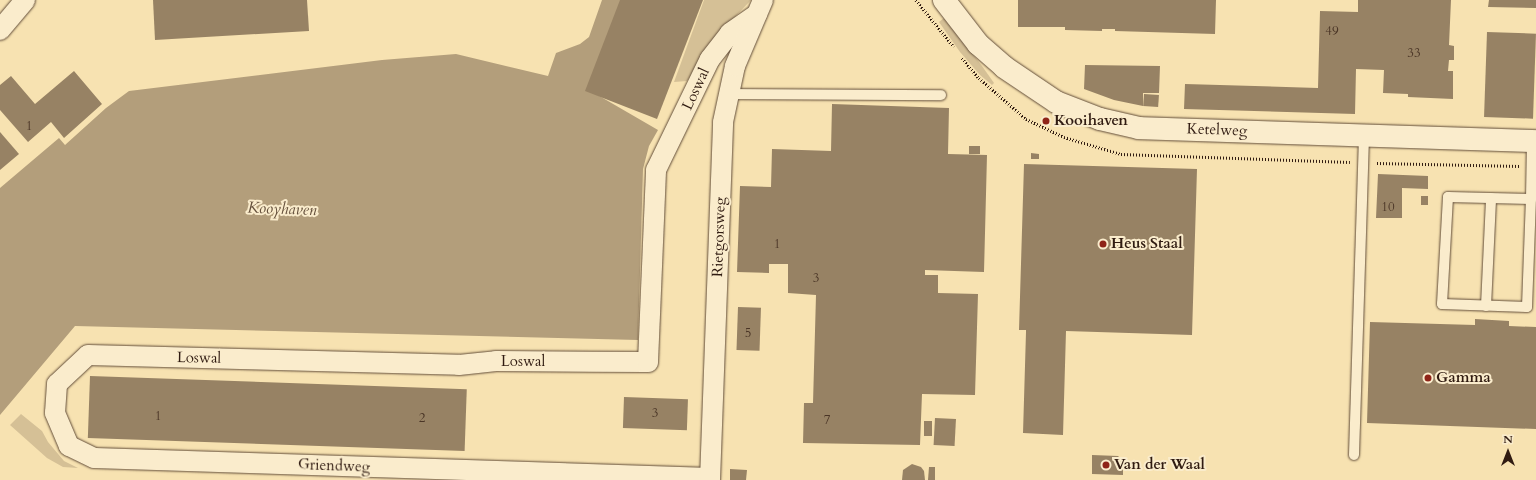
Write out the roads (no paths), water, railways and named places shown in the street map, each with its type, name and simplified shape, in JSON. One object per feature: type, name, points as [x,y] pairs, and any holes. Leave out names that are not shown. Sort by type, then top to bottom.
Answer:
[{"type":"street","points":[[0,30],[25,0]]},
{"type":"street","name":"Ketelweg","points":[[944,0],[978,44],[1004,68],[1056,102],[1100,119],[1139,128],[1534,141]]},
{"type":"street","name":"Rietgorsweg","points":[[710,479],[723,122],[728,94],[736,66],[760,7]]},
{"type":"street","name":"Loswal","points":[[55,413],[57,384],[88,355],[459,365],[496,361],[648,362],[656,170],[710,59],[730,33],[760,7]]},
{"type":"street","name":"Griendweg","points":[[55,413],[69,446],[94,458],[710,479]]},
{"type":"lane","points":[[728,94],[941,95]]},
{"type":"lane","points":[[1354,455],[1364,135]]},
{"type":"lane","points":[[1531,199],[1448,197],[1442,304],[1527,307],[1534,141]]},
{"type":"lane","points":[[1486,306],[1491,198]]},
{"type":"water","name":"Kooyhaven","points":[[602,0],[623,0],[589,90],[658,130],[649,146],[643,169],[638,340],[75,326],[0,415],[0,188],[59,138],[65,145],[106,108],[129,91],[382,60],[456,54],[548,76],[556,53],[580,44],[589,37]]},
{"type":"place","name":"Kooihaven","points":[[1046,121]]},
{"type":"place","name":"Heus Staal","points":[[1103,244]]},
{"type":"place","name":"Gamma","points":[[1428,378]]},
{"type":"place","name":"Van der Waal","points":[[1106,465]]}]
